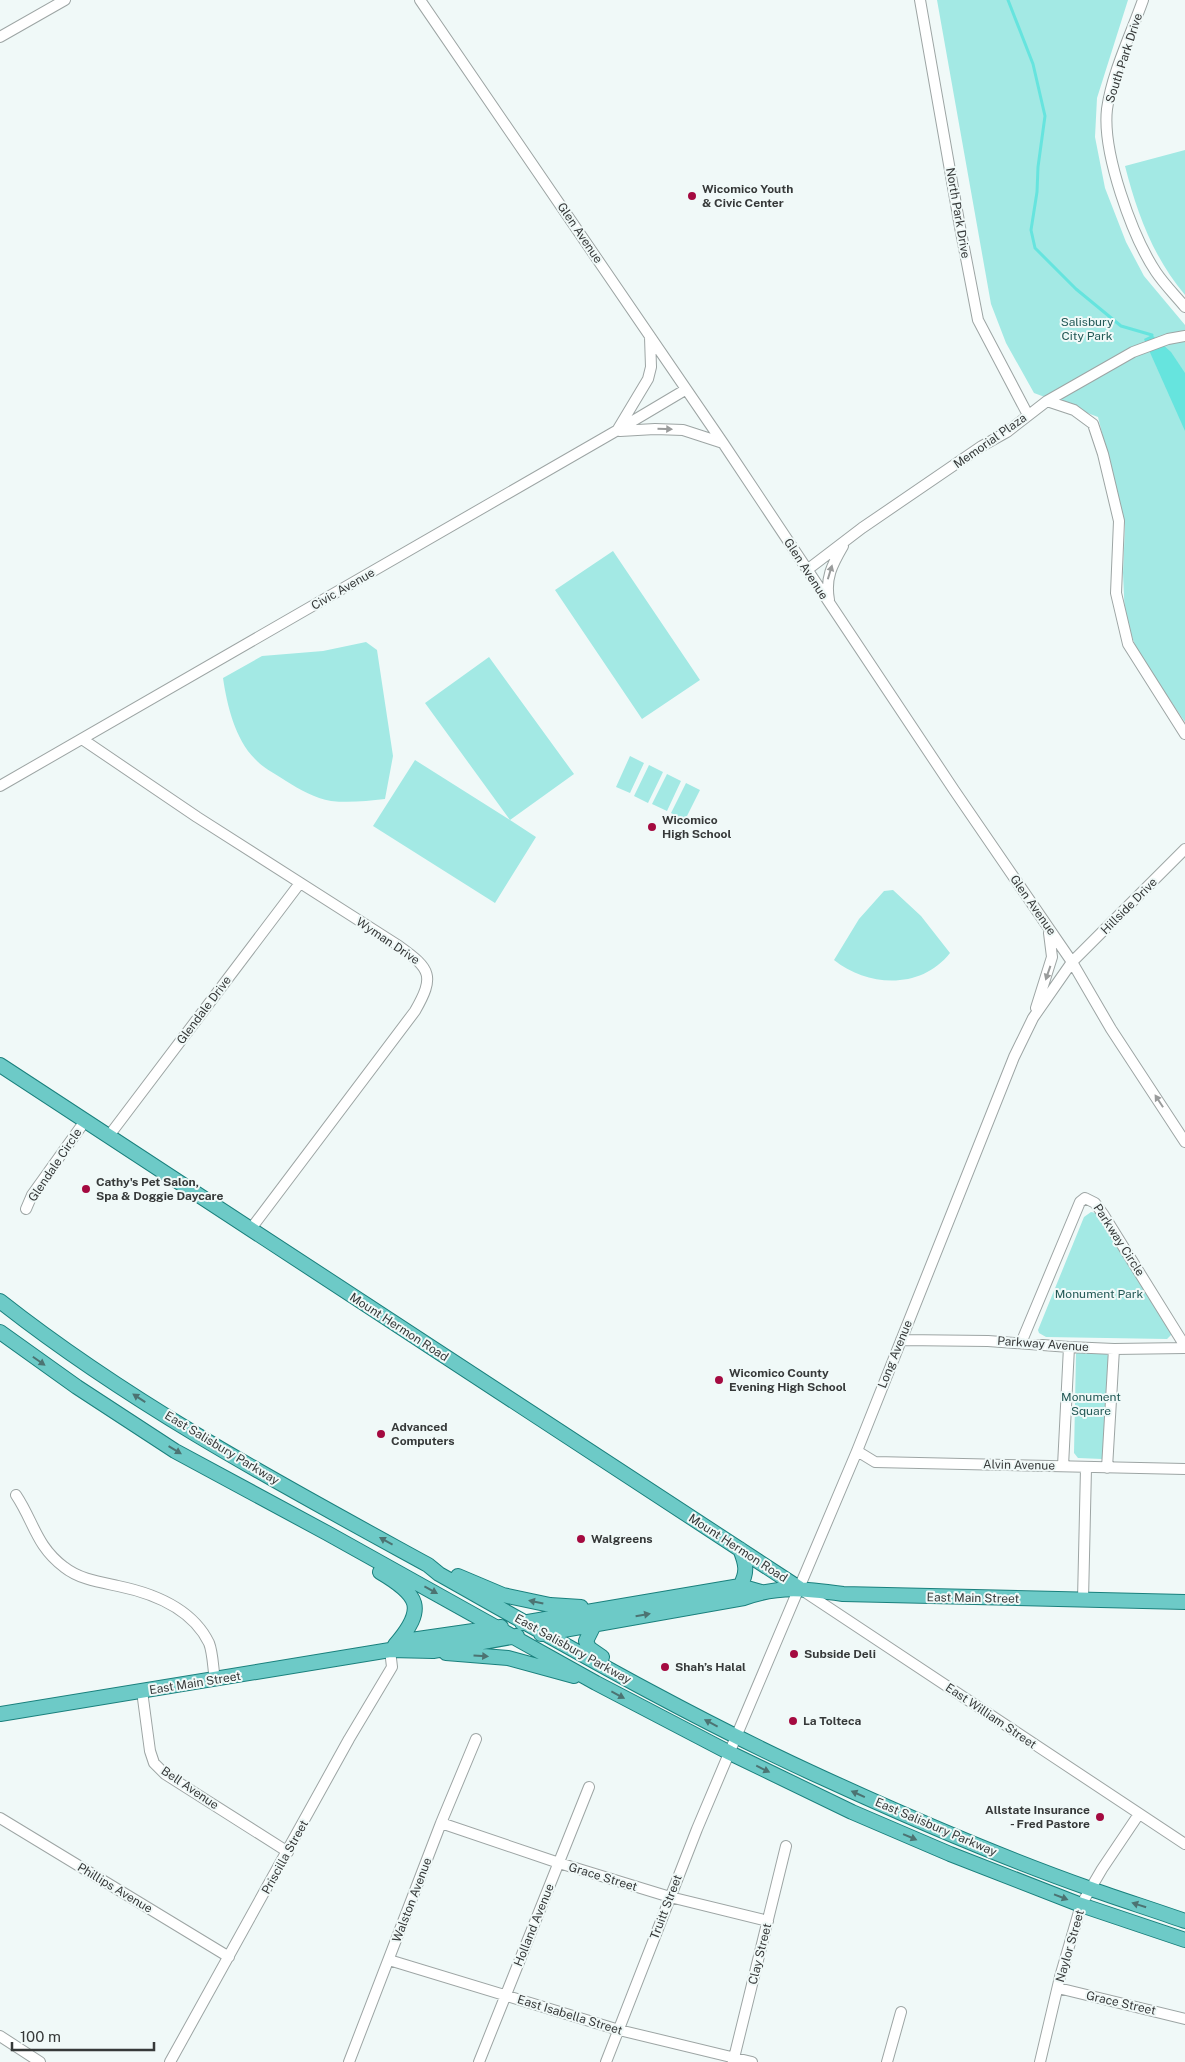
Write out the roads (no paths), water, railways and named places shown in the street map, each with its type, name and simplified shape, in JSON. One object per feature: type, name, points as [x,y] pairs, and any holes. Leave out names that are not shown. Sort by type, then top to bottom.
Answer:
[{"type":"main road","name":"Mount Hermon Road","points":[[0,1064],[108,1137],[799,1588]]},
{"type":"main road","name":"East Salisbury Parkway","points":[[0,1302],[85,1363],[173,1420],[328,1511],[428,1565],[439,1574],[636,1684],[737,1736],[864,1796],[1090,1889],[1185,1920]]},
{"type":"main road","name":"East Salisbury Parkway","points":[[0,1332],[77,1388],[175,1451],[499,1627],[596,1683],[730,1753],[902,1834],[1081,1905],[1185,1940]]},
{"type":"main road","points":[[327,1533],[366,1564],[402,1585],[408,1592],[415,1611],[414,1620],[390,1650]]},
{"type":"main road","points":[[740,1549],[746,1563],[746,1576],[740,1586]]},
{"type":"main road","points":[[428,1565],[442,1568],[503,1595],[550,1605],[602,1609]]},
{"type":"main road","name":"East Main Street","points":[[390,1650],[404,1641],[526,1623],[740,1586],[761,1592]]},
{"type":"main road","name":"East Main Street","points":[[0,1714],[390,1650],[433,1651],[744,1598],[761,1592],[799,1588],[844,1594],[1185,1602]]},
{"type":"main road","points":[[595,1623],[587,1637],[587,1645],[596,1653],[616,1664],[636,1684]]},
{"type":"main road","points":[[433,1651],[508,1658],[596,1683]]},
{"type":"street","points":[[0,37],[65,0]]},
{"type":"street","name":"Glen Avenue","points":[[420,0],[650,336],[830,606],[1048,926],[1072,962],[1111,1029],[1185,1142]]},
{"type":"street","name":"North Park Drive","points":[[920,0],[978,320],[1028,415]]},
{"type":"street","name":"South Park Drive","points":[[1143,0],[1110,94],[1107,121],[1109,140],[1116,174],[1137,236],[1155,271],[1185,307]]},
{"type":"street","points":[[616,431],[648,379],[651,367],[650,336]]},
{"type":"street","name":"Memorial Plaza","points":[[807,570],[982,446],[1007,432],[1047,401],[1133,352],[1168,339],[1185,336]]},
{"type":"street","name":"Civic Avenue","points":[[0,786],[685,390]]},
{"type":"street","points":[[1047,401],[1074,410],[1093,424],[1103,454],[1119,521],[1116,593],[1128,644],[1185,734]]},
{"type":"street","points":[[616,431],[683,430],[722,443]]},
{"type":"street","points":[[830,606],[827,588],[828,576],[832,564],[846,541]]},
{"type":"street","name":"Wyman Drive","points":[[82,738],[140,779],[414,956],[426,971],[428,981],[415,1011],[250,1230]]},
{"type":"street","name":"Hillside Drive","points":[[1072,962],[1185,848]]},
{"type":"street","name":"Glendale Drive","points":[[108,1137],[300,883]]},
{"type":"street","points":[[1033,1018],[1052,957],[1052,942],[1048,926]]},
{"type":"street","name":"Long Avenue","points":[[730,1753],[857,1451],[1014,1056],[1033,1018],[1072,962]]},
{"type":"street","name":"Glendale Circle","points":[[26,1209],[32,1195],[85,1121]]},
{"type":"street","name":"Parkway Circle","points":[[1021,1342],[1062,1242],[1080,1202],[1085,1198],[1095,1203],[1103,1214],[1185,1347]]},
{"type":"street","name":"Parkway Avenue","points":[[901,1340],[1021,1342],[1114,1349],[1185,1347]]},
{"type":"street","points":[[1063,1466],[1068,1347]]},
{"type":"street","points":[[1107,1468],[1114,1349]]},
{"type":"street","name":"Alvin Avenue","points":[[857,1451],[875,1462],[1185,1469]]},
{"type":"street","points":[[1083,1600],[1086,1468]]},
{"type":"street","points":[[16,1495],[27,1512],[34,1532],[42,1546],[66,1568],[82,1577],[152,1595],[183,1613],[198,1627],[209,1644],[216,1680]]},
{"type":"street","name":"East William Street","points":[[799,1588],[1185,1844]]},
{"type":"street","name":"Priscilla Street","points":[[170,2062],[349,1739],[392,1666],[390,1650]]},
{"type":"street","name":"Bell Avenue","points":[[142,1691],[150,1751],[154,1763],[165,1774],[288,1852]]},
{"type":"street","name":"Walston Avenue","points":[[349,2062],[441,1823],[476,1739]]},
{"type":"street","name":"Truitt Street","points":[[606,2062],[670,1897],[730,1753]]},
{"type":"street","name":"Holland Avenue","points":[[479,2062],[589,1787]]},
{"type":"street","name":"Naylor Street","points":[[1040,2062],[1081,1905],[1139,1814]]},
{"type":"street","name":"Phillips Avenue","points":[[0,1818],[229,1957]]},
{"type":"street","name":"Grace Street","points":[[441,1823],[559,1863],[670,1897],[768,1921]]},
{"type":"street","name":"Clay Street","points":[[733,2060],[786,1846]]},
{"type":"street","name":"East Isabella Street","points":[[389,1960],[619,2030],[733,2060],[752,2062]]},
{"type":"street","name":"Grace Street","points":[[1058,1988],[1185,2018]]},
{"type":"street","points":[[887,2062],[901,2012]]},
{"type":"street","points":[[0,2036],[40,2062]]},
{"type":"waterway","points":[[1008,0],[1033,64],[1045,116],[1031,230],[1035,248],[1076,289],[1121,326],[1152,335]]},
{"type":"place","name":"Wicomico Youth & Civic Center","points":[[692,196]]},
{"type":"place","name":"Wicomico High School","points":[[652,827]]},
{"type":"place","name":"Cathy's Pet Salon, Spa & Doggie Daycare","points":[[86,1189]]},
{"type":"place","name":"Wicomico County Evening High School","points":[[719,1380]]},
{"type":"place","name":"Advanced Computers","points":[[381,1434]]},
{"type":"place","name":"Walgreens","points":[[581,1539]]},
{"type":"place","name":"Subside Deli","points":[[794,1654]]},
{"type":"place","name":"Shah’s Halal","points":[[665,1667]]},
{"type":"place","name":"La Tolteca","points":[[793,1721]]},
{"type":"place","name":"Allstate Insurance - Fred Pastore","points":[[1100,1817]]},
{"type":"park label","name":"Salisbury City Park","points":[[1087,329]]},
{"type":"park label","name":"Monument Park","points":[[1099,1294]]},
{"type":"park label","name":"Monument Square","points":[[1091,1404]]}]
